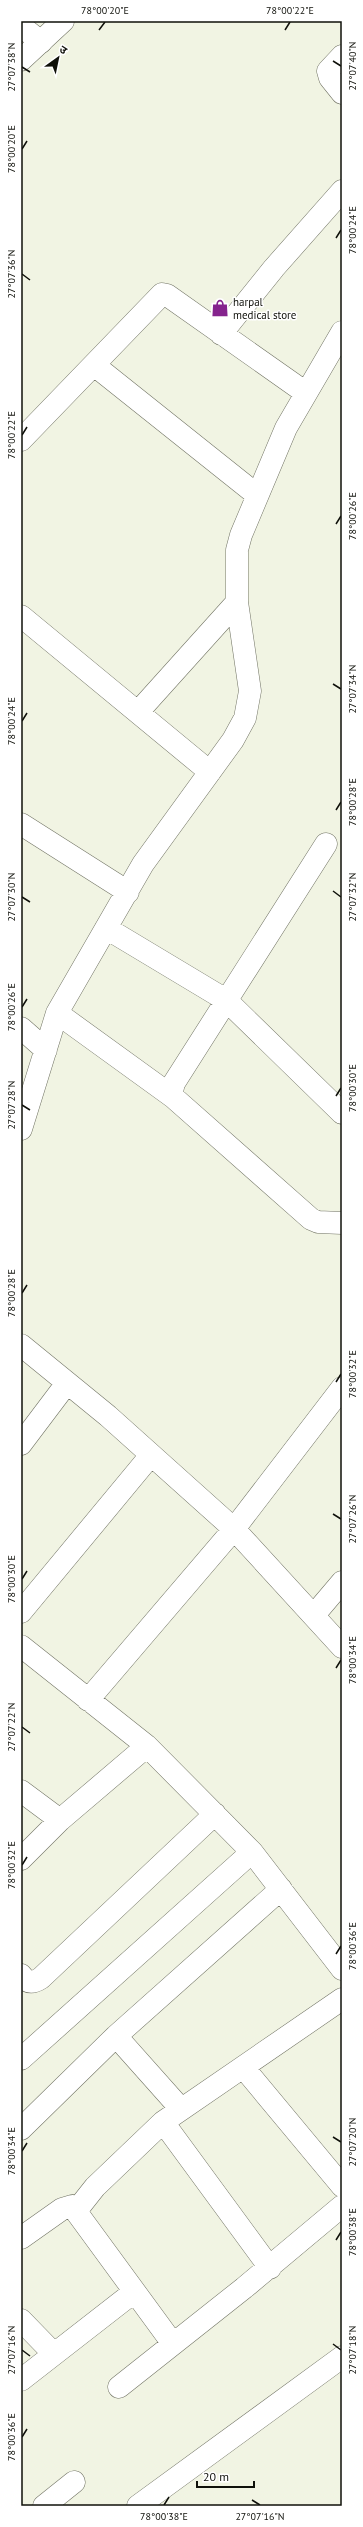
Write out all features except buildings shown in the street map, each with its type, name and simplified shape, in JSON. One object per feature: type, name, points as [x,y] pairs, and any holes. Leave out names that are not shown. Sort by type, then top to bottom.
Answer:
[{"type":"main road","points":[[21,60],[63,21]]},
{"type":"main road","points":[[21,26],[41,42]]},
{"type":"main road","points":[[342,56],[328,71],[330,78],[342,93]]},
{"type":"main road","points":[[221,334],[274,268],[342,191]]},
{"type":"main road","points":[[21,440],[158,296],[162,294],[167,295],[306,393]]},
{"type":"main road","points":[[21,1129],[57,1013],[143,864],[210,772],[245,718],[250,691],[237,602],[237,550],[257,495],[286,428],[342,332]]},
{"type":"main road","points":[[94,365],[257,495]]},
{"type":"main road","points":[[138,712],[237,602]]},
{"type":"main road","points":[[21,616],[210,772]]},
{"type":"main road","points":[[21,824],[128,892]]},
{"type":"main road","points":[[173,1097],[172,1091],[174,1083],[326,844]]},
{"type":"main road","points":[[106,928],[226,1000],[342,1114]]},
{"type":"main road","points":[[57,1013],[173,1097],[311,1219],[318,1222],[342,1223]]},
{"type":"main road","points":[[21,1028],[46,1050]]},
{"type":"main road","points":[[21,1345],[151,1455],[234,1529],[342,1647]]},
{"type":"main road","points":[[21,1444],[67,1383]]},
{"type":"main road","points":[[88,1700],[234,1529],[342,1388]]},
{"type":"main road","points":[[21,1612],[151,1455]]},
{"type":"main road","points":[[314,1615],[342,1582]]},
{"type":"main road","points":[[21,1646],[147,1746],[215,1814],[252,1852],[342,1969]]},
{"type":"main road","points":[[21,1859],[60,1820],[147,1746]]},
{"type":"main road","points":[[21,1791],[60,1820]]},
{"type":"main road","points":[[21,1975],[29,1982],[33,1983],[41,1978],[215,1814]]},
{"type":"main road","points":[[21,2059],[252,1852]]},
{"type":"main road","points":[[21,2129],[116,2036],[281,1889]]},
{"type":"main road","points":[[76,2211],[95,2188],[163,2122],[342,1999]]},
{"type":"main road","points":[[116,2036],[181,2109]]},
{"type":"main road","points":[[243,2067],[342,2186]]},
{"type":"main road","points":[[163,2122],[270,2268]]},
{"type":"main road","points":[[21,2238],[62,2209],[71,2206],[174,2344]]},
{"type":"main road","points":[[119,2386],[270,2268],[342,2206]]},
{"type":"main road","points":[[21,2380],[134,2292]]},
{"type":"main road","points":[[21,2320],[54,2354]]},
{"type":"main road","points":[[138,2506],[342,2357]]},
{"type":"main road","points":[[44,2506],[74,2482]]},
{"type":"place","name":"harpal medical store","points":[[220,308]]}]
